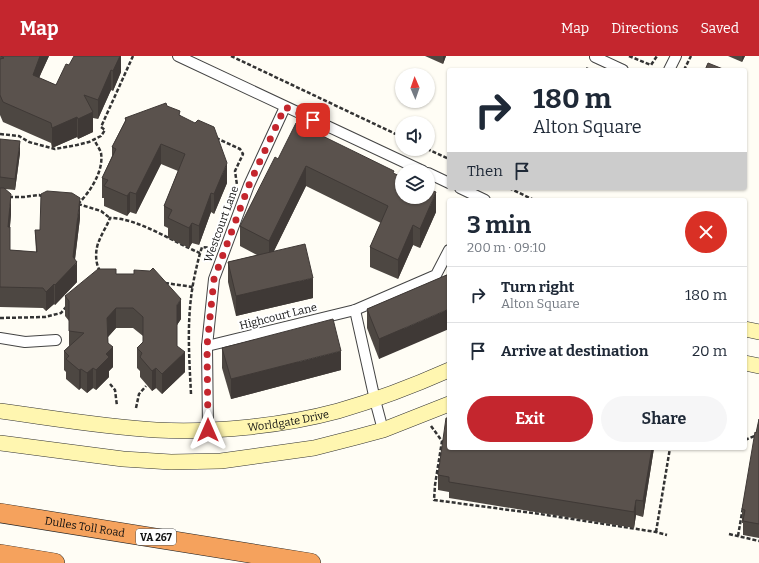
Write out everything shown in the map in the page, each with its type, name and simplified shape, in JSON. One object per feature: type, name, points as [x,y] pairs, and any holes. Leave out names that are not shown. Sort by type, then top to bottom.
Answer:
[{"type":"highway","name":"Dulles Toll Road","points":[[0,513],[311,563]]},
{"type":"highway","points":[[0,554],[55,563]]},
{"type":"street","points":[[178,56],[408,164]]},
{"type":"street","points":[[670,68],[676,56]]},
{"type":"street","points":[[595,57],[619,68]]},
{"type":"street","name":"Westcourt Lane","points":[[208,430],[207,346],[214,279],[249,185],[285,107]]},
{"type":"street","points":[[435,176],[447,182]]},
{"type":"street","points":[[463,190],[473,197]]},
{"type":"street","name":"Highcourt Lane","points":[[207,346],[355,310],[436,275],[447,254]]},
{"type":"street","points":[[355,310],[383,430]]},
{"type":"street","points":[[747,329],[759,332]]},
{"type":"street","points":[[0,338],[25,342],[56,340]]},
{"type":"street","points":[[747,363],[759,366]]},
{"type":"street","name":"Worldgate Drive","points":[[0,411],[108,426],[157,430],[208,430],[241,428],[338,411],[375,400],[447,371]]},
{"type":"street","points":[[0,443],[123,459],[171,462],[221,461],[314,448],[383,430],[447,405]]},
{"type":"path","points":[[0,134],[19,136],[29,142],[55,149],[77,145],[101,136],[106,130],[101,127],[133,56]]},
{"type":"path","points":[[231,56],[395,134]]},
{"type":"path","points":[[629,56],[651,66],[657,56]]},
{"type":"path","points":[[685,68],[691,56]]},
{"type":"path","points":[[213,137],[240,150],[243,154],[235,171],[237,183],[234,190]]},
{"type":"path","points":[[78,204],[95,182],[100,169],[101,154],[94,139]]},
{"type":"path","points":[[435,153],[447,159]]},
{"type":"path","points":[[513,190],[530,198]]},
{"type":"path","points":[[6,196],[24,197],[39,195],[46,197]]},
{"type":"path","points":[[71,203],[101,211],[110,218],[120,218],[141,226],[200,253]]},
{"type":"path","points":[[106,274],[100,271],[96,264],[98,241],[108,225],[110,218]]},
{"type":"path","points":[[191,394],[189,320],[193,287],[202,247],[212,248],[223,219]]},
{"type":"path","points":[[95,276],[100,271]]},
{"type":"path","points":[[159,282],[193,287]]},
{"type":"path","points":[[0,318],[45,317],[61,314],[70,303]]},
{"type":"path","points":[[110,384],[115,390],[117,406]]},
{"type":"path","points":[[136,408],[139,394],[146,386]]},
{"type":"path","points":[[430,426],[442,441],[434,500],[540,514],[667,535]]},
{"type":"path","points":[[747,439],[759,434]]},
{"type":"path","points":[[754,443],[755,435]]},
{"type":"path","points":[[656,532],[670,450]]},
{"type":"path","points":[[738,536],[743,505]]},
{"type":"path","points":[[729,534],[759,541]]},
{"type":"building","points":[[1,56],[40,56],[33,75],[56,85],[66,64],[69,65],[74,56],[120,56],[113,71],[111,70],[98,100],[84,95],[93,112],[52,128],[51,123],[3,102],[0,95],[0,59],[4,58]]},
{"type":"building","points":[[708,63],[720,68],[706,68]]},
{"type":"building","points":[[166,103],[167,106],[180,111],[179,115],[195,123],[198,120],[214,127],[227,163],[214,194],[211,193],[199,226],[192,223],[189,228],[168,218],[172,210],[164,206],[185,154],[161,144],[136,194],[130,192],[127,196],[104,186],[108,180],[102,178],[116,149],[112,147],[126,120],[125,118]]},
{"type":"building","points":[[296,123],[394,171],[395,204],[431,204],[420,229],[413,225],[398,260],[370,247],[388,206],[306,166],[269,241],[240,226],[275,157],[278,159]]},
{"type":"building","points":[[0,139],[20,141],[15,179],[0,177]]},
{"type":"building","points":[[0,188],[4,188],[11,194],[8,227],[10,227],[10,250],[37,252],[35,230],[40,230],[41,194],[47,191],[72,193],[80,198],[73,257],[77,262],[55,285],[54,284],[46,292],[43,288],[0,287]]},
{"type":"building","points":[[305,244],[313,278],[236,296],[228,262]]},
{"type":"building","points":[[153,268],[181,299],[177,305],[177,346],[185,352],[162,374],[156,368],[152,371],[140,357],[142,353],[137,348],[143,342],[143,317],[133,308],[116,308],[107,318],[108,343],[113,347],[106,354],[109,357],[96,370],[93,368],[87,373],[81,369],[79,370],[66,359],[69,356],[64,351],[84,333],[69,331],[69,301],[65,296],[98,269],[116,269],[116,274],[134,274],[134,270],[150,271]]},
{"type":"building","points":[[447,275],[447,310],[379,339],[367,309]]},
{"type":"building","points":[[333,319],[341,351],[231,379],[222,348]]},
{"type":"building","points":[[446,418],[447,450],[652,450],[643,501],[636,500],[634,512],[449,482],[449,477],[438,475]]},
{"type":"building","points":[[759,419],[759,524],[743,521],[745,510],[742,509],[755,432],[756,433]]},
{"type":"route","points":[[208,430],[207,346],[214,279],[249,185],[285,107],[313,120]]}]
